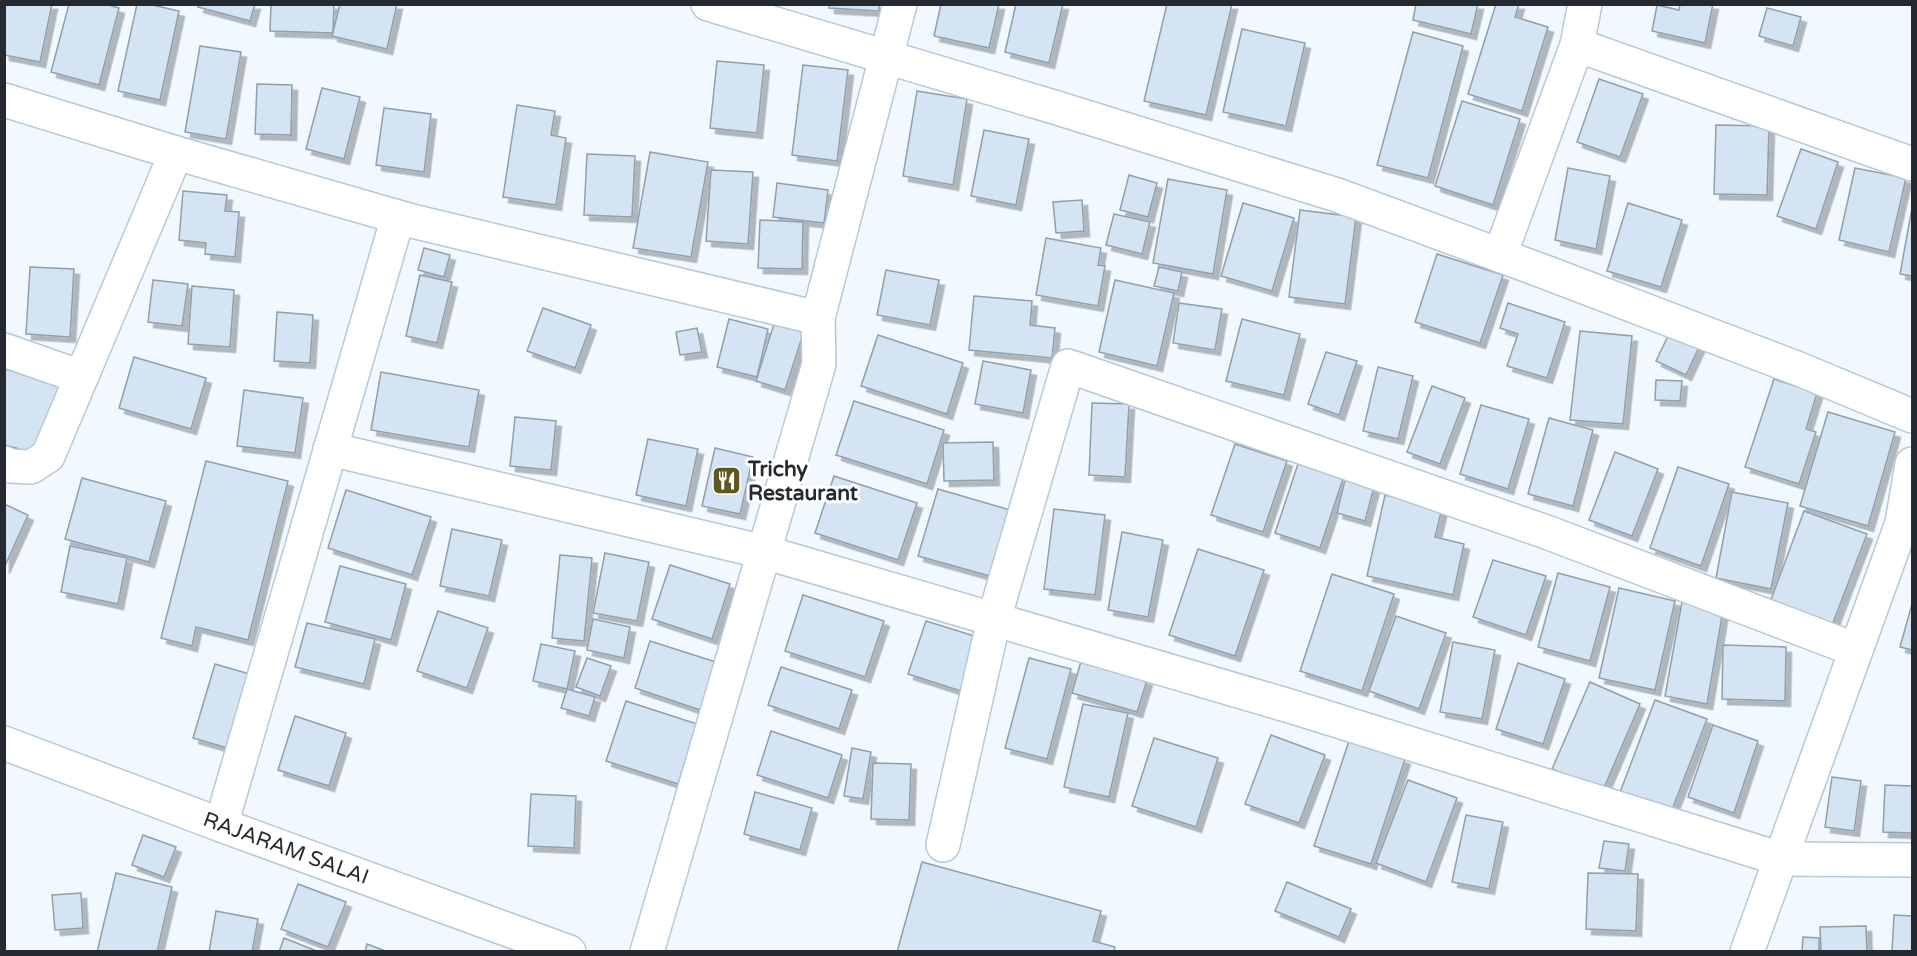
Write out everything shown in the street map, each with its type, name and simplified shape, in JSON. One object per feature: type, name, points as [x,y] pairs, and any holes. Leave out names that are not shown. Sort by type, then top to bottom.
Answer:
[{"type":"street","points":[[708,4],[1054,107],[1337,195],[1799,369],[1912,416]]},
{"type":"street","points":[[647,951],[819,364],[818,318],[900,4]]},
{"type":"street","points":[[1500,255],[1577,45],[1585,4]]},
{"type":"street","points":[[1577,45],[1912,164]]},
{"type":"street","points":[[4,100],[176,153],[398,217],[818,318]]},
{"type":"street","points":[[4,463],[11,466],[31,467],[48,456],[176,153]]},
{"type":"street","points":[[221,825],[398,217]]},
{"type":"street","points":[[4,350],[81,376]]},
{"type":"street","points":[[943,845],[994,620],[1068,366],[1549,533],[1856,650]]},
{"type":"street","points":[[330,449],[764,552],[1293,707],[1781,859],[1912,860]]},
{"type":"street","points":[[1747,951],[1902,523],[1912,464]]},
{"type":"street","name":"RAJARAM SALAI","points":[[4,743],[221,825],[568,951]]},
{"type":"building","points":[[4,4],[52,4],[40,62],[4,55]]},
{"type":"building","points":[[69,4],[105,4],[119,8],[99,85],[51,72]]},
{"type":"building","points":[[137,4],[148,4],[179,11],[160,100],[118,91]]},
{"type":"building","points":[[199,4],[255,4],[250,21],[198,7]]},
{"type":"building","points":[[271,4],[334,4],[333,33],[270,31]]},
{"type":"building","points":[[340,4],[397,4],[387,49],[332,36]]},
{"type":"building","points":[[829,4],[879,4],[879,11],[829,8]]},
{"type":"building","points":[[941,4],[999,4],[989,48],[934,36]]},
{"type":"building","points":[[1016,4],[1063,4],[1049,63],[1005,52]]},
{"type":"building","points":[[1167,4],[1232,4],[1206,115],[1144,101]]},
{"type":"building","points":[[1416,4],[1478,4],[1471,34],[1413,20]]},
{"type":"building","points":[[1496,4],[1519,4],[1515,17],[1548,27],[1522,111],[1468,94]]},
{"type":"building","points":[[1680,4],[1713,4],[1705,43],[1652,31],[1657,5],[1679,10]]},
{"type":"building","points":[[1767,8],[1801,17],[1793,46],[1759,36]]},
{"type":"building","points":[[1242,29],[1305,43],[1286,126],[1223,112]]},
{"type":"building","points":[[1413,32],[1463,46],[1428,178],[1377,165]]},
{"type":"building","points":[[200,46],[241,52],[226,139],[185,132]]},
{"type":"building","points":[[717,61],[764,65],[757,133],[710,128]]},
{"type":"building","points":[[803,65],[848,70],[837,161],[792,155]]},
{"type":"building","points":[[1599,79],[1643,94],[1620,157],[1577,142]]},
{"type":"building","points":[[257,84],[292,85],[291,135],[255,134]]},
{"type":"building","points":[[322,88],[360,97],[344,159],[306,149]]},
{"type":"building","points":[[917,91],[967,99],[953,185],[903,176]]},
{"type":"building","points":[[1462,101],[1520,119],[1493,205],[1435,186]]},
{"type":"building","points":[[517,105],[555,111],[551,135],[566,138],[556,205],[503,197]]},
{"type":"building","points":[[384,108],[431,114],[424,172],[376,165]]},
{"type":"building","points":[[1716,125],[1769,126],[1767,195],[1714,194]]},
{"type":"building","points":[[984,130],[1029,139],[1016,205],[971,196]]},
{"type":"building","points":[[1801,149],[1838,162],[1816,229],[1777,216]]},
{"type":"building","points":[[650,152],[708,162],[691,257],[633,248]]},
{"type":"building","points":[[587,154],[635,156],[632,217],[584,215]]},
{"type":"building","points":[[1568,168],[1610,176],[1596,249],[1555,240]]},
{"type":"building","points":[[1855,168],[1906,178],[1889,252],[1839,240]]},
{"type":"building","points":[[711,170],[753,172],[748,244],[706,241]]},
{"type":"building","points":[[1129,175],[1157,183],[1148,217],[1120,210]]},
{"type":"building","points":[[1168,179],[1227,190],[1213,274],[1153,263]]},
{"type":"building","points":[[777,183],[828,190],[824,223],[773,217]]},
{"type":"building","points":[[183,191],[227,195],[225,211],[239,212],[235,257],[205,254],[206,243],[179,240]]},
{"type":"building","points":[[1082,200],[1084,231],[1056,233],[1053,202]]},
{"type":"building","points":[[1243,203],[1294,218],[1272,291],[1221,276]]},
{"type":"building","points":[[1628,203],[1682,220],[1661,287],[1607,271]]},
{"type":"building","points":[[1912,208],[1912,276],[1900,274]]},
{"type":"building","points":[[1300,210],[1356,217],[1345,304],[1289,297]]},
{"type":"building","points":[[1114,214],[1150,222],[1142,254],[1106,245]]},
{"type":"building","points":[[760,220],[803,222],[802,269],[758,268]]},
{"type":"building","points":[[1046,238],[1101,248],[1098,265],[1105,266],[1098,306],[1036,295]]},
{"type":"building","points":[[424,248],[450,255],[444,277],[418,270]]},
{"type":"building","points":[[1437,254],[1503,275],[1480,343],[1415,322]]},
{"type":"building","points":[[30,267],[74,269],[70,337],[26,334]]},
{"type":"building","points":[[1159,267],[1182,272],[1178,291],[1154,286]]},
{"type":"building","points":[[886,270],[939,280],[930,325],[877,315]]},
{"type":"building","points":[[420,275],[452,282],[437,343],[406,336]]},
{"type":"building","points":[[153,280],[188,284],[182,326],[148,322]]},
{"type":"building","points":[[1115,280],[1174,293],[1157,366],[1099,352]]},
{"type":"building","points":[[192,286],[234,290],[230,347],[188,344]]},
{"type":"building","points":[[974,296],[1032,301],[1030,325],[1055,328],[1052,358],[969,350]]},
{"type":"building","points":[[1179,303],[1222,309],[1215,350],[1173,343]]},
{"type":"building","points":[[1508,303],[1565,322],[1547,378],[1507,366],[1518,334],[1500,328]]},
{"type":"building","points":[[543,308],[591,325],[575,368],[527,351]]},
{"type":"building","points":[[277,312],[313,315],[310,363],[274,361]]},
{"type":"building","points":[[729,319],[768,329],[757,377],[717,367]]},
{"type":"building","points":[[1242,319],[1300,334],[1284,395],[1226,381]]},
{"type":"building","points":[[775,321],[804,331],[785,390],[756,381]]},
{"type":"building","points":[[697,328],[702,352],[680,355],[676,332]]},
{"type":"building","points":[[1580,331],[1632,336],[1623,424],[1570,420]]},
{"type":"building","points":[[1669,334],[1699,347],[1686,375],[1656,361]]},
{"type":"building","points":[[878,335],[963,363],[947,414],[861,386]]},
{"type":"building","points":[[1326,352],[1357,361],[1339,415],[1308,404]]},
{"type":"building","points":[[134,357],[206,378],[191,429],[119,408]]},
{"type":"building","points":[[983,361],[1031,370],[1023,413],[975,404]]},
{"type":"building","points":[[1378,367],[1413,376],[1398,439],[1363,431]]},
{"type":"building","points":[[4,369],[61,383],[43,455],[4,445]]},
{"type":"building","points":[[381,372],[479,390],[469,447],[371,430]]},
{"type":"building","points":[[1774,379],[1817,393],[1806,429],[1816,432],[1799,484],[1745,467]]},
{"type":"building","points":[[1656,380],[1682,381],[1680,401],[1655,400]]},
{"type":"building","points":[[1432,386],[1465,398],[1440,464],[1407,452]]},
{"type":"building","points":[[244,390],[303,398],[295,453],[237,446]]},
{"type":"building","points":[[854,401],[944,430],[927,484],[836,455]]},
{"type":"building","points":[[1092,403],[1129,404],[1125,477],[1089,475]]},
{"type":"building","points":[[1481,405],[1529,419],[1508,489],[1460,474]]},
{"type":"building","points":[[1828,412],[1895,432],[1868,526],[1800,506]]},
{"type":"building","points":[[515,417],[556,421],[551,470],[510,466]]},
{"type":"building","points":[[1549,418],[1593,430],[1573,506],[1528,494]]},
{"type":"building","points":[[648,439],[698,449],[686,506],[636,495]]},
{"type":"building","points":[[993,442],[994,480],[944,481],[943,443]]},
{"type":"building","points":[[1235,444],[1287,461],[1263,532],[1211,515]]},
{"type":"building","name":"Trichy Restaurant","points":[[715,448],[753,457],[740,514],[702,506]]},
{"type":"building","points":[[1615,452],[1658,469],[1632,536],[1589,520]]},
{"type":"building","points":[[1300,458],[1345,473],[1320,548],[1275,533]]},
{"type":"building","points":[[206,461],[288,481],[248,640],[196,627],[192,646],[161,638]]},
{"type":"building","points":[[1678,467],[1729,484],[1701,566],[1650,548]]},
{"type":"building","points":[[834,476],[917,503],[898,560],[815,533]]},
{"type":"building","points":[[82,478],[166,501],[149,562],[65,539]]},
{"type":"building","points":[[1345,480],[1374,487],[1365,521],[1337,513]]},
{"type":"building","points":[[938,489],[1017,512],[997,578],[918,556]]},
{"type":"building","points":[[346,490],[431,517],[412,575],[328,548]]},
{"type":"building","points":[[1732,492],[1788,503],[1771,589],[1716,578]]},
{"type":"building","points":[[1385,495],[1442,508],[1435,537],[1464,544],[1453,595],[1367,576]]},
{"type":"building","points":[[4,504],[28,515],[4,568]]},
{"type":"building","points":[[1054,509],[1105,515],[1095,595],[1044,589]]},
{"type":"building","points":[[1804,511],[1867,534],[1831,628],[1769,605]]},
{"type":"building","points":[[452,529],[502,540],[489,596],[440,586]]},
{"type":"building","points":[[1122,532],[1163,540],[1148,617],[1108,610]]},
{"type":"building","points":[[70,546],[127,558],[118,604],[61,592]]},
{"type":"building","points":[[1198,549],[1264,570],[1235,656],[1169,635]]},
{"type":"building","points":[[605,553],[649,562],[637,621],[593,613]]},
{"type":"building","points":[[560,555],[592,558],[584,641],[552,638]]},
{"type":"building","points":[[1493,560],[1546,576],[1526,635],[1473,617]]},
{"type":"building","points":[[670,565],[730,584],[712,639],[652,619]]},
{"type":"building","points":[[340,566],[406,584],[391,640],[325,622]]},
{"type":"building","points":[[1558,573],[1610,587],[1590,661],[1538,647]]},
{"type":"building","points":[[1332,574],[1394,594],[1362,691],[1300,671]]},
{"type":"building","points":[[1619,588],[1675,601],[1655,690],[1599,678]]},
{"type":"building","points":[[803,595],[884,621],[865,677],[785,651]]},
{"type":"building","points":[[1682,602],[1723,610],[1707,704],[1665,696]]},
{"type":"building","points":[[1912,604],[1912,650],[1900,647]]},
{"type":"building","points":[[438,611],[488,628],[467,688],[417,671]]},
{"type":"building","points":[[1396,616],[1446,633],[1419,709],[1369,691]]},
{"type":"building","points":[[593,619],[630,627],[624,658],[587,650]]},
{"type":"building","points":[[926,621],[984,639],[967,693],[908,674]]},
{"type":"building","points":[[307,623],[375,639],[364,684],[295,667]]},
{"type":"building","points":[[650,641],[722,664],[706,712],[635,688]]},
{"type":"building","points":[[1453,642],[1495,650],[1482,719],[1440,712]]},
{"type":"building","points":[[541,644],[575,651],[567,689],[533,681]]},
{"type":"building","points":[[1723,645],[1786,647],[1785,701],[1722,699]]},
{"type":"building","points":[[587,658],[611,666],[600,696],[576,687]]},
{"type":"building","points":[[1029,658],[1071,669],[1047,759],[1005,748]]},
{"type":"building","points":[[1081,661],[1147,680],[1137,712],[1072,693]]},
{"type":"building","points":[[1518,663],[1565,679],[1543,744],[1496,729]]},
{"type":"building","points":[[215,664],[253,675],[231,749],[193,738]]},
{"type":"building","points":[[781,667],[852,690],[839,729],[768,705]]},
{"type":"building","points":[[1590,682],[1640,704],[1603,790],[1552,769]]},
{"type":"building","points":[[567,689],[595,697],[589,716],[561,708]]},
{"type":"building","points":[[1655,700],[1707,719],[1670,815],[1619,795]]},
{"type":"building","points":[[626,701],[697,724],[678,784],[606,761]]},
{"type":"building","points":[[1083,704],[1128,713],[1109,797],[1064,787]]},
{"type":"building","points":[[295,716],[346,733],[329,786],[278,770]]},
{"type":"building","points":[[1713,725],[1758,741],[1734,813],[1688,797]]},
{"type":"building","points":[[771,731],[842,755],[828,798],[757,775]]},
{"type":"building","points":[[1271,735],[1325,755],[1299,823],[1245,804]]},
{"type":"building","points":[[1154,738],[1218,758],[1196,827],[1132,806]]},
{"type":"building","points":[[1349,741],[1405,759],[1371,864],[1314,846]]},
{"type":"building","points":[[852,748],[871,752],[863,799],[844,796]]},
{"type":"building","points":[[873,763],[911,764],[909,820],[871,819]]},
{"type":"building","points":[[1832,777],[1861,781],[1854,831],[1825,827]]},
{"type":"building","points":[[1408,780],[1457,798],[1426,882],[1376,863]]},
{"type":"building","points":[[1885,785],[1912,786],[1912,833],[1883,832]]},
{"type":"building","points":[[755,792],[812,808],[800,850],[744,834]]},
{"type":"building","points":[[531,794],[576,796],[574,848],[528,846]]},
{"type":"building","points":[[1466,815],[1503,822],[1489,889],[1452,882]]},
{"type":"building","points":[[143,835],[176,847],[164,877],[132,865]]},
{"type":"building","points":[[1604,841],[1629,844],[1625,871],[1599,868]]},
{"type":"building","points":[[922,862],[1101,911],[1093,941],[1115,947],[1114,952],[897,952]]},
{"type":"building","points":[[116,873],[172,887],[157,952],[97,952]]},
{"type":"building","points":[[1588,873],[1638,874],[1636,931],[1586,929]]},
{"type":"building","points":[[1287,882],[1351,909],[1339,937],[1275,911]]},
{"type":"building","points":[[298,884],[346,902],[328,947],[281,929]]},
{"type":"building","points":[[81,893],[83,928],[55,930],[52,895]]},
{"type":"building","points":[[216,911],[258,919],[252,952],[209,952]]},
{"type":"building","points":[[1894,915],[1912,916],[1912,952],[1892,952]]},
{"type":"building","points":[[1866,926],[1867,952],[1821,952],[1820,927]]},
{"type":"building","points":[[1803,937],[1819,938],[1819,952],[1802,952]]},
{"type":"building","points":[[284,938],[319,952],[279,952]]},
{"type":"building","points":[[367,944],[388,952],[365,952]]},
{"type":"place","name":"Trichy Restaurant","points":[[727,481]]}]
